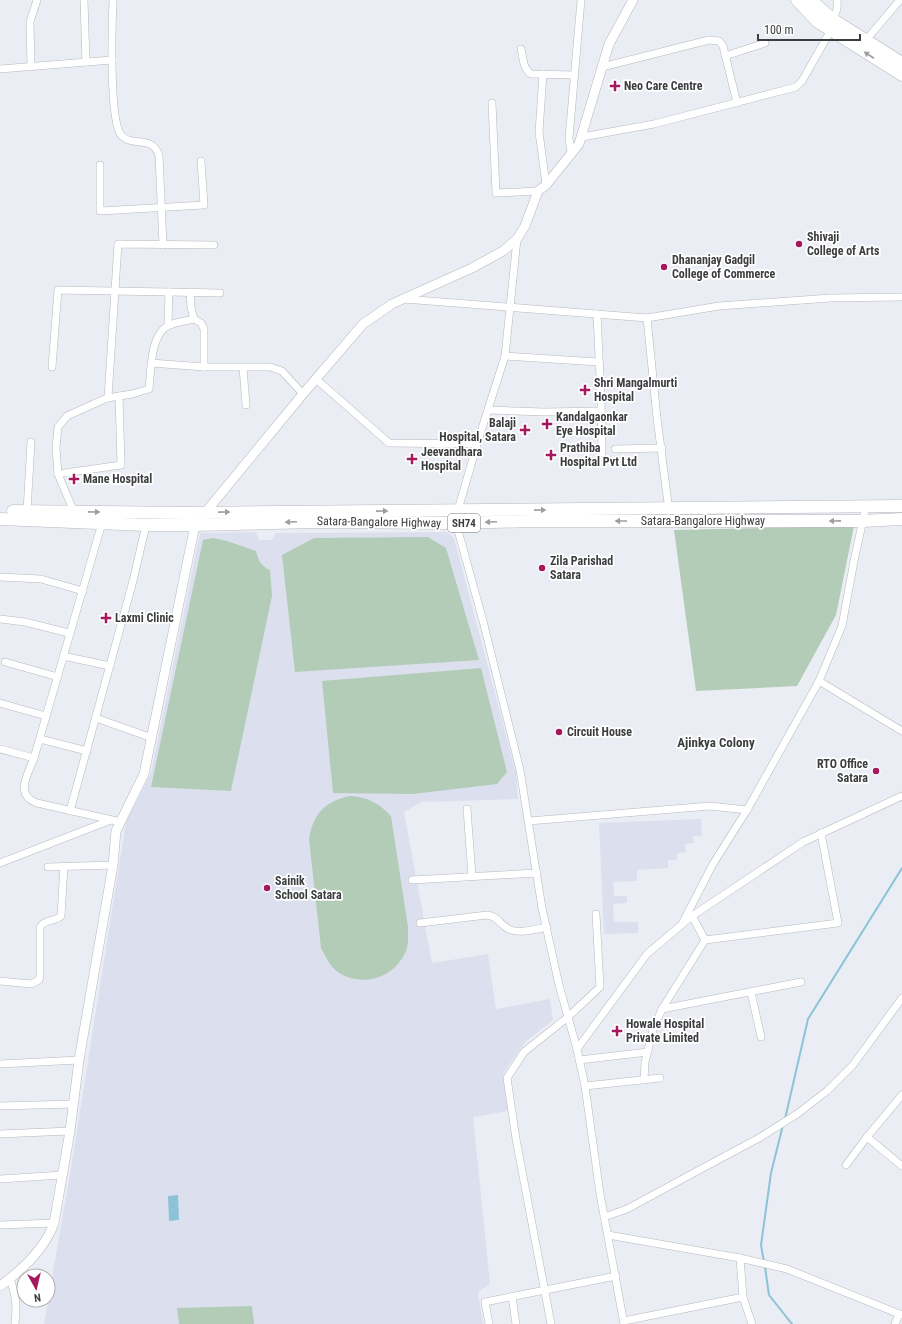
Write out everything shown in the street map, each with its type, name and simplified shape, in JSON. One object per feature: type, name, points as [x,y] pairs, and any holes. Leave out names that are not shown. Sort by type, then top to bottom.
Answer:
[{"type":"main road","points":[[797,0],[818,22],[831,24],[866,40],[902,63]]},
{"type":"main road","points":[[811,0],[831,24],[902,76]]},
{"type":"main road","name":"Satara-Bangalore Highway","points":[[0,511],[205,512],[902,506]]},
{"type":"main road","name":"Satara-Bangalore Highway","points":[[0,519],[146,525],[195,525],[314,522],[456,523],[533,521],[862,521],[902,519]]},
{"type":"street","points":[[31,67],[30,22],[38,0]]},
{"type":"street","points":[[84,0],[86,62]]},
{"type":"street","points":[[113,0],[112,60],[117,126],[122,136],[127,139],[149,143],[157,151],[159,156],[162,245]]},
{"type":"street","points":[[571,153],[569,138],[580,0]]},
{"type":"street","points":[[0,1286],[26,1266],[50,1235],[54,1223],[70,1131],[79,1060],[113,865],[116,831],[144,774],[195,525],[363,324],[377,314],[404,299],[472,268],[503,251],[517,239],[525,226],[538,191],[546,185],[579,144],[609,44],[633,0]]},
{"type":"street","points":[[582,137],[654,124],[796,87],[802,80],[831,24],[837,9],[837,0]]},
{"type":"street","points":[[866,40],[900,0]]},
{"type":"street","points":[[602,67],[709,40],[719,41],[722,43],[737,103]]},
{"type":"street","points":[[725,56],[765,43]]},
{"type":"street","points":[[521,49],[527,72],[531,74],[575,75]]},
{"type":"street","points":[[0,69],[112,60]]},
{"type":"street","points":[[543,74],[539,132],[546,185]]},
{"type":"street","points":[[492,103],[496,193],[538,191]]},
{"type":"street","points":[[100,165],[100,210],[161,208],[204,205],[201,161]]},
{"type":"street","points":[[517,239],[505,356],[477,444],[458,510],[456,523],[520,770],[542,908],[559,984],[580,1060],[585,1086],[600,1194],[624,1323],[743,1297]]},
{"type":"street","points":[[108,398],[118,244],[214,245]]},
{"type":"street","points":[[52,367],[58,290],[220,293]]},
{"type":"street","points":[[168,325],[169,292]]},
{"type":"street","points":[[190,292],[191,307],[194,319]]},
{"type":"street","points":[[404,299],[647,318],[719,306],[830,298],[902,298]]},
{"type":"street","points":[[597,314],[602,452]]},
{"type":"street","points":[[647,318],[657,418],[671,521]]},
{"type":"street","points":[[74,512],[58,474],[56,448],[58,427],[67,416],[108,398],[150,390],[151,363],[157,336],[168,325],[194,319],[201,323],[204,329],[204,367]]},
{"type":"street","points":[[505,356],[598,362]]},
{"type":"street","points":[[151,363],[243,368],[269,366],[282,372],[303,394]]},
{"type":"street","points":[[243,368],[246,405]]},
{"type":"street","points":[[316,379],[389,443],[477,444]]},
{"type":"street","points":[[58,474],[121,465],[119,396]]},
{"type":"street","points":[[488,410],[544,412],[601,411]]},
{"type":"street","points":[[27,512],[31,442]]},
{"type":"street","points":[[615,449],[662,448]]},
{"type":"street","points":[[681,926],[713,864],[747,810],[820,681],[842,626],[866,506]]},
{"type":"street","points":[[102,523],[69,633],[64,656],[40,739],[24,784],[24,791],[30,801],[121,822]]},
{"type":"street","points":[[70,811],[133,581],[146,525]]},
{"type":"street","points":[[0,577],[41,579],[83,590]]},
{"type":"street","points":[[0,619],[25,622],[69,633]]},
{"type":"street","points":[[64,656],[110,666]]},
{"type":"street","points":[[5,662],[58,677]]},
{"type":"street","points":[[820,681],[902,731]]},
{"type":"street","points":[[0,703],[46,716]]},
{"type":"street","points":[[96,718],[152,738]]},
{"type":"street","points":[[40,739],[87,751]]},
{"type":"street","points":[[0,749],[34,758]]},
{"type":"street","points":[[577,1049],[647,954],[692,916],[803,842],[902,796]]},
{"type":"street","points":[[529,821],[710,806],[747,810]]},
{"type":"street","points":[[467,809],[472,876]]},
{"type":"street","points":[[0,863],[111,820]]},
{"type":"street","points":[[705,940],[838,923],[821,833]]},
{"type":"street","points":[[48,867],[113,865]]},
{"type":"street","points":[[0,981],[31,984],[39,980],[40,927],[45,922],[57,920],[61,916],[64,866]]},
{"type":"street","points":[[412,880],[537,873]]},
{"type":"street","points":[[551,1324],[516,1139],[507,1078],[524,1052],[568,1017],[600,987],[596,914]]},
{"type":"street","points":[[420,923],[487,915],[498,919],[506,928],[512,931],[547,927]]},
{"type":"street","points":[[692,916],[705,940]]},
{"type":"street","points":[[644,1080],[652,1030],[662,1009],[705,940]]},
{"type":"street","points":[[662,1009],[801,982]]},
{"type":"street","points":[[751,992],[761,1037]]},
{"type":"street","points":[[604,1217],[627,1209],[759,1138],[797,1114],[827,1091],[853,1065],[902,998]]},
{"type":"street","points":[[580,1060],[648,1052]]},
{"type":"street","points":[[0,1064],[79,1060]]},
{"type":"street","points":[[585,1086],[660,1078]]},
{"type":"street","points":[[846,1165],[902,1095]]},
{"type":"street","points":[[0,1106],[74,1104]]},
{"type":"street","points":[[0,1134],[70,1131]]},
{"type":"street","points":[[867,1137],[902,1166]]},
{"type":"street","points":[[0,1178],[62,1175]]},
{"type":"street","points":[[0,1224],[54,1223]]},
{"type":"street","points":[[608,1234],[740,1258],[787,1269],[901,1314],[895,1324]]},
{"type":"street","points":[[740,1258],[743,1297],[752,1324]]},
{"type":"street","points":[[489,1324],[485,1302],[616,1276]]},
{"type":"street","points":[[10,1279],[16,1295],[15,1324]]},
{"type":"street","points":[[512,1297],[516,1324]]},
{"type":"shaded area","name":"Sainik School Satara","points":[[256,532],[259,540],[272,540],[276,533],[447,532],[454,538],[516,773],[518,799],[422,802],[404,812],[432,963],[488,954],[496,1009],[550,999],[553,1020],[525,1042],[503,1074],[508,1111],[473,1117],[490,1284],[478,1292],[483,1324],[44,1324],[47,1308],[56,1308],[56,1268],[54,1268],[126,822],[151,773],[200,533]]},
{"type":"shaded area","points":[[701,819],[702,836],[693,836],[694,843],[685,844],[686,852],[677,853],[677,860],[668,860],[668,868],[637,870],[637,881],[613,882],[614,896],[627,896],[627,903],[613,904],[614,922],[638,922],[638,933],[604,934],[599,823]]},
{"type":"green space","points":[[854,526],[836,615],[797,686],[696,691],[674,530]]},
{"type":"green space","points":[[428,537],[446,548],[479,660],[295,672],[282,555],[314,538]]},
{"type":"green space","points":[[213,538],[256,551],[260,562],[264,567],[270,570],[272,596],[231,791],[151,787],[203,540]]},
{"type":"green space","points":[[481,668],[507,772],[497,784],[413,794],[333,793],[322,681]]},
{"type":"green space","points":[[350,796],[367,799],[382,808],[391,816],[408,927],[406,951],[394,968],[378,977],[358,980],[336,971],[321,948],[309,839],[314,822],[322,810],[334,801]]},
{"type":"green space","points":[[252,1306],[254,1324],[179,1324],[177,1308]]},
{"type":"water","points":[[178,1195],[179,1220],[169,1221],[168,1196]]},
{"type":"waterway","points":[[785,1119],[808,1019],[902,868]]},
{"type":"waterway","points":[[764,1262],[761,1245],[771,1173],[783,1125]]},
{"type":"waterway","points":[[765,1267],[769,1295],[792,1324]]},
{"type":"place","name":"Neo Care Centre","points":[[615,86]]},
{"type":"place","name":"Shivaji College of Arts","points":[[799,244]]},
{"type":"place","name":"Dhananjay Gadgil College of Commerce","points":[[664,267]]},
{"type":"place","name":"Shri Mangalmurti Hospital","points":[[585,390]]},
{"type":"place","name":"Kandalgaonkar Eye Hospital","points":[[547,424]]},
{"type":"place","name":"Balaji Hospital, Satara","points":[[525,430]]},
{"type":"place","name":"Prathiba Hospital Pvt Ltd","points":[[551,455]]},
{"type":"place","name":"Jeevandhara Hospital","points":[[412,459]]},
{"type":"place","name":"Mane Hospital","points":[[74,479]]},
{"type":"place","name":"Zila Parishad Satara","points":[[542,568]]},
{"type":"place","name":"Laxmi Clinic","points":[[106,618]]},
{"type":"place","name":"Circuit House","points":[[559,732]]},
{"type":"place","name":"RTO Office Satara","points":[[876,771]]},
{"type":"place","name":"Sainik School Satara","points":[[267,888]]},
{"type":"place","name":"Howale Hospital Private Limited","points":[[617,1031]]},
{"type":"district","name":"Ajinkya Colony","points":[[716,742]]}]
